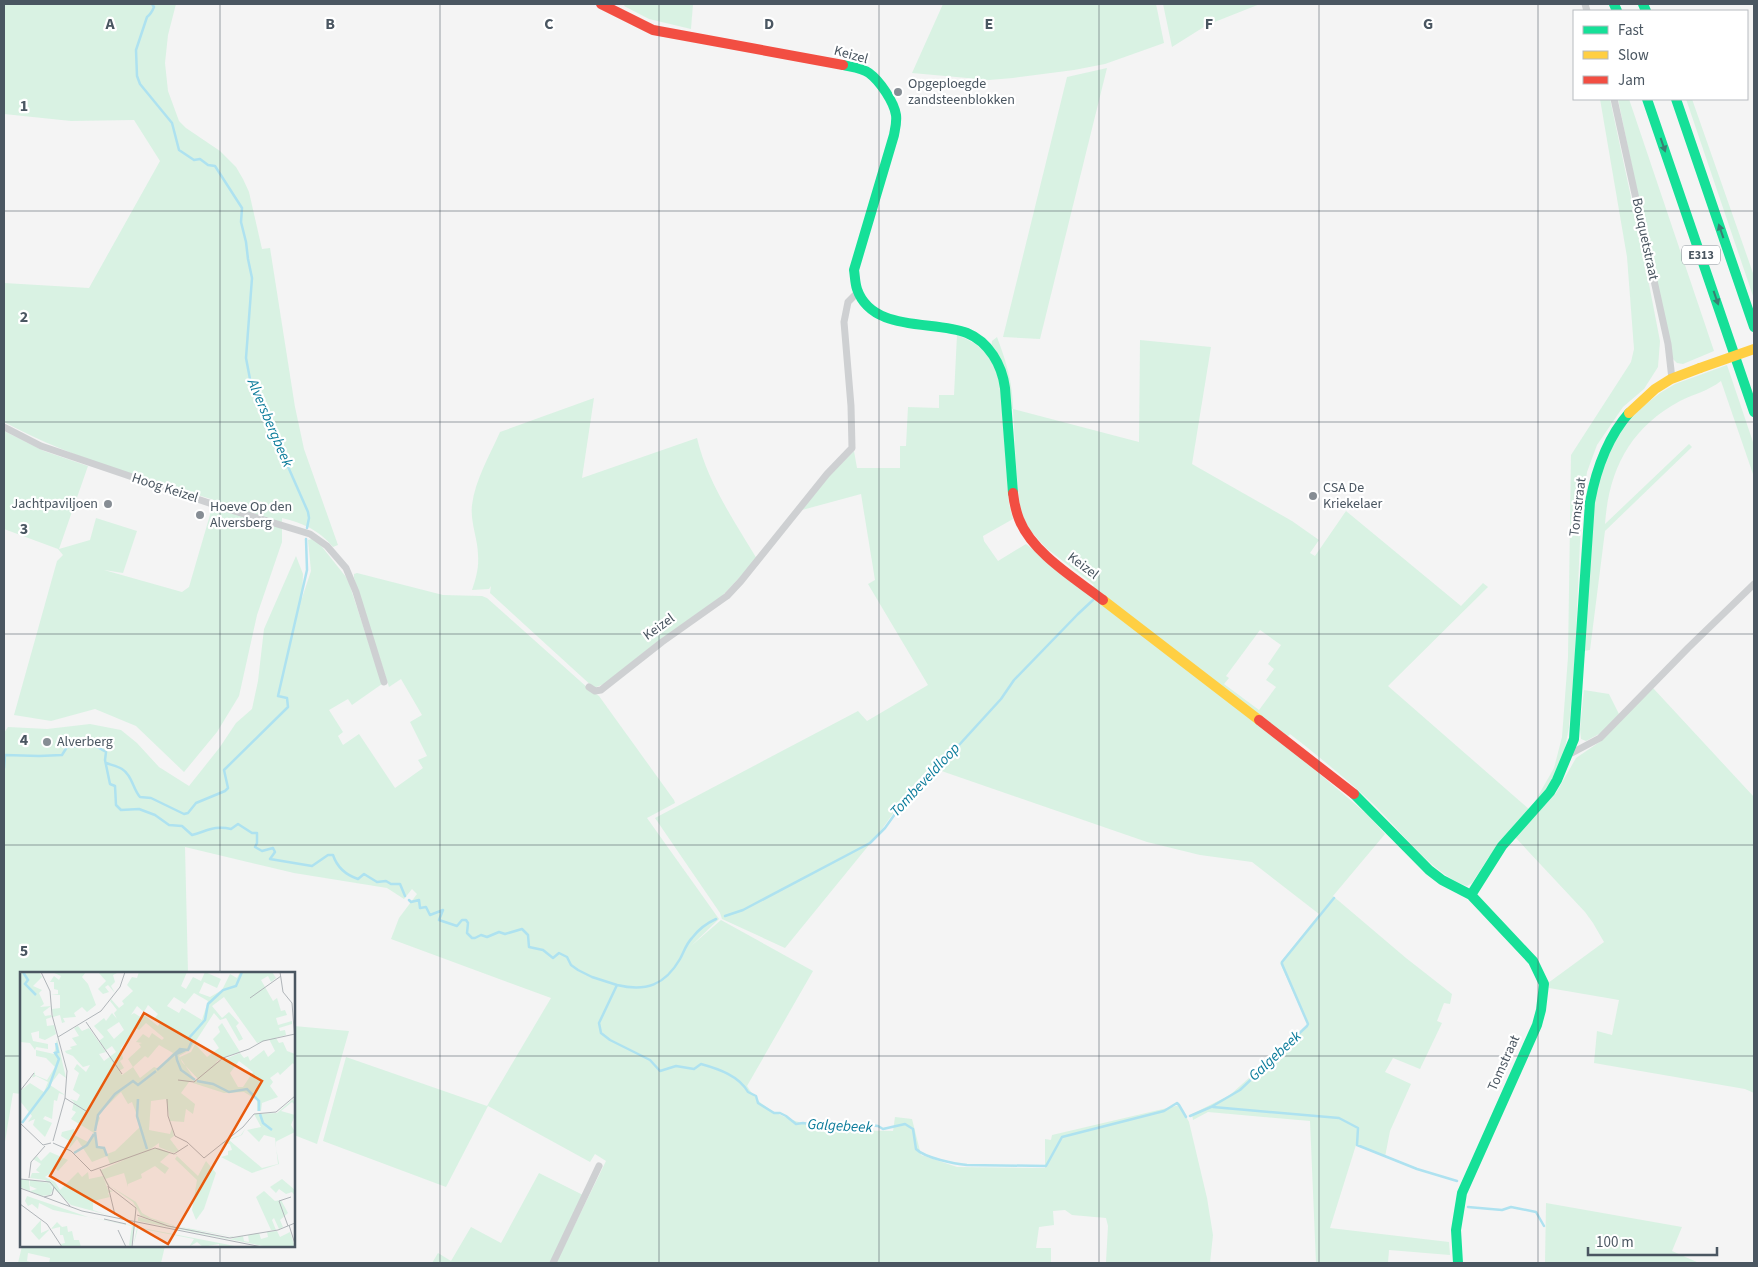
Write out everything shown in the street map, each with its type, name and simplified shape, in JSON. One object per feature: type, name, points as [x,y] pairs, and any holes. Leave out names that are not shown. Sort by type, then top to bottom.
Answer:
[{"type":"main road","name":"Keizel","points":[[601,4],[653,30],[856,68],[869,73],[893,105],[896,125],[854,270],[854,282],[863,302],[869,309],[884,318],[966,333],[976,338],[988,350],[1000,365],[1004,377],[1015,501],[1019,519],[1029,538],[1049,558],[1350,790],[1391,831]]},
{"type":"main road","name":"E313","points":[[1647,100],[1754,412]]},
{"type":"main road","name":"E313","points":[[1676,100],[1754,326]]},
{"type":"main road","name":"Tomstraat","points":[[1471,895],[1502,846],[1550,792],[1574,739],[1590,502],[1596,470],[1604,450],[1617,428],[1631,411],[1647,396],[1672,379],[1754,349]]},
{"type":"main road","name":"Tomstraat","points":[[1391,831],[1442,880],[1471,895],[1524,950],[1533,961],[1544,984],[1544,995],[1537,1025],[1462,1193],[1456,1230],[1458,1263]]},
{"type":"street","name":"Bouquetstraat","points":[[1614,100],[1668,344],[1672,379]]},
{"type":"street","name":"Keizel","points":[[589,687],[595,691],[601,690],[662,642],[727,596],[741,582],[826,474],[852,448],[851,406],[844,322],[848,302],[858,292]]},
{"type":"street","name":"Hoog Keizel","points":[[4,427],[41,446],[203,501],[310,534],[327,546],[346,568],[356,592],[384,682]]},
{"type":"street","points":[[1568,755],[1600,738],[1754,584]]},
{"type":"street","points":[[553,1263],[599,1166]]},
{"type":"green space","points":[[4,4],[176,4],[168,35],[165,63],[168,91],[179,121],[186,128],[220,151],[236,167],[249,192],[262,249],[270,248],[295,407],[304,449],[338,545],[333,547],[310,528],[282,518],[282,542],[257,615],[239,696],[217,732],[184,772],[136,726],[95,709],[51,721],[14,715],[57,561],[63,555],[58,549],[4,529],[4,431],[44,451],[88,466],[59,549],[90,540],[96,518],[137,531],[123,573],[104,570],[182,592],[189,587],[212,508],[234,514],[236,507],[89,459],[31,436],[4,422],[4,283],[89,288],[160,161],[134,120],[71,121],[4,114]]},
{"type":"green space","points":[[625,4],[693,4],[691,29],[649,19],[624,6]]},
{"type":"green space","points":[[943,4],[1156,4],[1164,43],[1105,64],[1013,78],[989,80],[912,73]]},
{"type":"green space","points":[[1163,4],[1260,4],[1207,25],[1172,47]]},
{"type":"green space","points":[[1107,68],[1040,339],[1003,337],[1067,77]]},
{"type":"green space","points":[[1600,100],[1610,100],[1660,341],[1658,367],[1644,389],[1623,407],[1597,445],[1587,472],[1581,519],[1575,656],[1569,727],[1560,765],[1552,782],[1530,809],[1554,768],[1562,737],[1568,657],[1571,455],[1631,362],[1634,349],[1627,257]]},
{"type":"green space","points":[[1618,100],[1629,100],[1714,351],[1683,364],[1677,363],[1671,357]]},
{"type":"green space","points":[[1686,100],[1692,100],[1754,276],[1754,299]]},
{"type":"green space","points":[[957,335],[974,343],[986,353],[994,366],[1000,384],[1009,504],[1013,519],[983,536],[984,541],[998,561],[1026,544],[1088,593],[1094,585],[1046,548],[1029,529],[1023,517],[1019,501],[1013,409],[1139,442],[1140,340],[1211,347],[1192,464],[1292,521],[1319,540],[1310,553],[1315,556],[1346,511],[1461,606],[1483,583],[1488,587],[1388,686],[1530,810],[1488,858],[1472,883],[1467,886],[1441,872],[1415,849],[1370,801],[1290,734],[1282,742],[1368,815],[1385,834],[1333,896],[1452,994],[1450,1004],[1444,1003],[1437,1021],[1442,1023],[1420,1069],[1393,1058],[1385,1072],[1411,1084],[1390,1131],[1385,1157],[1356,1145],[1330,1228],[1449,1242],[1450,1255],[1389,1250],[1388,1263],[1316,1263],[1310,1121],[1208,1112],[1193,1120],[1192,1114],[1230,1095],[1308,1025],[1280,963],[1319,914],[1252,862],[1200,855],[1147,842],[930,767],[912,787],[882,829],[785,948],[722,919],[720,913],[655,818],[858,711],[867,721],[928,685],[868,584],[875,580],[861,494],[802,510],[830,475],[854,451],[857,468],[900,468],[900,446],[906,446],[908,407],[939,408],[939,395],[954,395]],"holes":[[[1260,630],[1281,645],[1268,664],[1274,669],[1266,680],[1276,687],[1259,710],[1224,684],[1229,678],[1226,676]]]},
{"type":"green space","points":[[997,337],[1012,390],[1013,409],[1010,408],[1007,375],[992,344],[992,341]]},
{"type":"green space","points":[[1727,365],[1754,445],[1754,477],[1721,381],[1706,390],[1680,401],[1663,412],[1635,437],[1617,468],[1611,485],[1605,524],[1689,444],[1692,447],[1605,531],[1590,650],[1584,651],[1595,492],[1609,450],[1619,433],[1637,411],[1660,393],[1675,384]]},
{"type":"green space","points":[[594,398],[582,478],[697,438],[714,485],[757,559],[722,596],[658,641],[604,684],[594,688],[490,593],[491,586],[489,589],[472,590],[477,573],[478,549],[473,524],[472,505],[480,477],[500,432]]},
{"type":"green space","points":[[312,539],[319,543],[346,577],[382,684],[352,705],[348,699],[329,710],[343,732],[338,736],[343,745],[359,734],[395,788],[423,768],[418,760],[427,756],[410,722],[422,715],[401,679],[389,687],[354,574],[357,573],[443,595],[482,596],[487,598],[599,696],[674,800],[675,803],[647,818],[719,919],[691,946],[721,920],[813,971],[747,1086],[762,1104],[792,1120],[825,1128],[893,1131],[895,1117],[912,1119],[921,1155],[957,1167],[1045,1168],[1045,1139],[1051,1140],[1052,1135],[1180,1105],[1189,1122],[1207,1198],[1213,1235],[1210,1263],[1101,1263],[1106,1262],[1108,1226],[1106,1218],[1072,1215],[1065,1210],[1053,1211],[1054,1225],[1039,1227],[1036,1248],[1051,1248],[1051,1263],[556,1263],[606,1161],[595,1154],[590,1162],[488,1106],[446,1187],[323,1141],[346,1057],[487,1106],[551,998],[391,939],[399,918],[417,894],[412,889],[404,899],[387,888],[294,873],[185,847],[188,972],[20,972],[20,1094],[13,1093],[4,1148],[4,733],[8,727],[47,729],[90,724],[121,730],[137,743],[159,767],[189,786],[220,747],[236,723],[252,709],[258,681],[264,629],[296,556],[303,574],[302,598],[311,571],[308,540]]},
{"type":"green space","points":[[1653,688],[1754,797],[1754,1093],[1745,1089],[1594,1063],[1597,1031],[1612,1035],[1619,1000],[1549,988],[1548,983],[1604,942],[1585,912],[1515,837],[1556,793],[1576,758],[1601,741]]},
{"type":"green space","points":[[1584,690],[1609,694],[1619,714],[1601,733],[1586,741],[1581,739],[1580,729]]},
{"type":"green space","points":[[295,1026],[349,1031],[317,1144],[295,1135]]},
{"type":"green space","points":[[539,1173],[583,1195],[550,1263],[432,1263],[438,1253],[451,1261],[471,1227],[501,1243]]},
{"type":"green space","points":[[1546,1203],[1682,1227],[1672,1251],[1699,1263],[1545,1263]]},
{"type":"green space","points":[[22,1247],[165,1247],[161,1263],[49,1263],[50,1258],[28,1253],[27,1261],[34,1263],[18,1263]]},
{"type":"waterway","name":"Alversbergbeek","points":[[152,4],[154,7],[147,17],[136,50],[137,76],[140,84],[172,123],[179,150],[194,160],[200,159],[208,165],[215,166],[242,208],[241,222],[252,278],[246,358],[250,379],[265,409],[271,428],[308,512],[307,528]]},
{"type":"waterway","name":"Alversbergbeek","points":[[106,763],[122,769],[130,778],[140,797],[151,798],[184,814],[188,813],[196,803],[228,788],[224,770],[288,707],[287,698],[278,696],[307,570],[306,539]]},
{"type":"waterway","name":"Tombeveldloop","points":[[725,916],[743,910],[870,843],[885,828],[910,793],[928,779],[1001,699],[1014,680],[1093,600]]},
{"type":"waterway","name":"Galgebeek","points":[[4,768],[5,755],[62,755],[67,747],[94,745],[106,752],[105,760],[110,784],[115,786],[116,805],[121,810],[139,809],[155,815],[169,825],[182,826],[192,835],[216,828],[231,829],[238,824],[252,833],[257,833],[255,847],[262,851],[273,848],[275,852],[270,859],[312,866],[328,855],[333,855],[342,870],[350,875],[358,879],[364,874],[377,882],[386,881],[391,884],[400,884],[405,896]]},
{"type":"waterway","name":"Galgebeek","points":[[1190,1116],[1211,1107],[1240,1090],[1307,1026],[1308,1024],[1282,962],[1334,898]]},
{"type":"waterway","name":"Galgebeek","points":[[409,900],[411,902],[419,900],[420,908],[426,907],[430,915],[443,910],[439,920],[457,926],[462,920],[466,920],[468,923],[467,933],[472,938],[481,935],[487,937],[499,932],[505,934],[522,929],[528,935],[529,947],[543,950],[553,958],[559,953],[567,957],[571,965],[578,970],[592,977],[617,985],[599,1023],[601,1033],[610,1040],[650,1060],[660,1071],[676,1066],[694,1069],[701,1064],[721,1071],[734,1077],[748,1092],[756,1096],[758,1103],[774,1113],[786,1116],[796,1124],[848,1127],[858,1130],[869,1125],[878,1126],[883,1129],[905,1124],[913,1129],[916,1149],[940,1160],[967,1165],[1046,1166],[1062,1137],[1164,1111],[1177,1103],[1186,1117]]},
{"type":"waterway","name":"Tombeveldloop","points":[[617,985],[637,988],[646,987],[661,980],[674,968],[694,935],[716,919]]},
{"type":"waterway","points":[[1213,1107],[1339,1118],[1358,1128],[1357,1145],[1417,1169],[1457,1181]]},
{"type":"waterway","points":[[1468,1207],[1502,1210],[1511,1207],[1536,1212],[1544,1226]]},
{"type":"traffic: fast","points":[[1614,4],[1617,10]]},
{"type":"traffic: fast","points":[[1643,4],[1646,10]]},
{"type":"traffic: fast","points":[[843,65],[869,73],[882,86],[895,110],[896,118],[894,135],[854,270],[857,289],[865,303],[876,313],[905,323],[953,329],[967,333],[988,348],[1001,371],[1005,388],[1013,493]]},
{"type":"traffic: fast","points":[[1647,100],[1754,412]]},
{"type":"traffic: fast","points":[[1676,100],[1754,327]]},
{"type":"traffic: fast","points":[[1471,895],[1502,846],[1550,792],[1574,739],[1590,502],[1604,455],[1614,433],[1629,413]]},
{"type":"traffic: fast","points":[[1354,794],[1429,870],[1442,880],[1471,895],[1533,961],[1544,984],[1537,1025],[1462,1193],[1456,1230],[1458,1263]]},
{"type":"traffic: slow","points":[[1700,368],[1754,349]]},
{"type":"traffic: slow","points":[[1629,413],[1655,389],[1671,379],[1700,368]]},
{"type":"traffic: slow","points":[[1103,600],[1259,720]]},
{"type":"traffic: jam","points":[[601,4],[653,30],[843,65]]},
{"type":"traffic: jam","points":[[1013,493],[1019,519],[1034,543],[1068,574],[1103,600]]},
{"type":"traffic: jam","points":[[1259,720],[1354,794]]},
{"type":"place","name":"Opgeploegde zandsteenblokken","points":[[898,92]]},
{"type":"place","name":"CSA De Kriekelaer","points":[[1313,496]]},
{"type":"place","name":"Jachtpaviljoen","points":[[108,504]]},
{"type":"place","name":"Hoeve Op den Alversberg","points":[[200,515]]},
{"type":"place","name":"Alverberg","points":[[47,742]]}]
